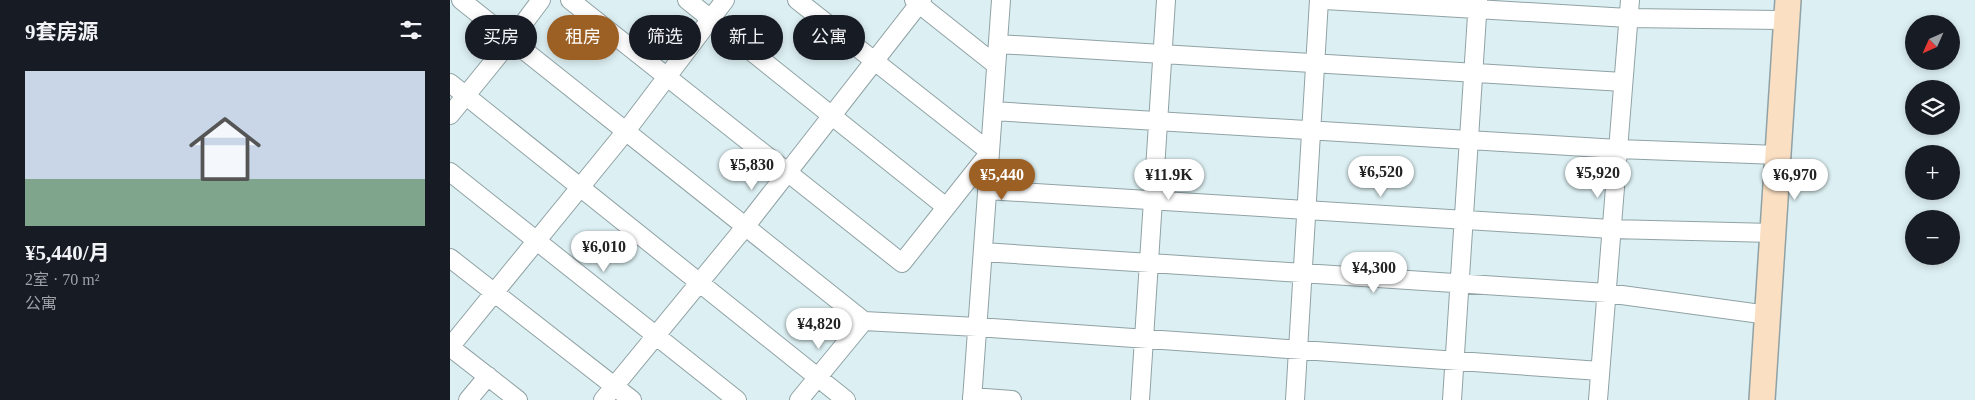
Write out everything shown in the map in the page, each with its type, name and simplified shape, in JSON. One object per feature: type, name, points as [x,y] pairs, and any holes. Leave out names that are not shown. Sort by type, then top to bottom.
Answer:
[{"type":"street","points":[[461,0],[480,15]]},
{"type":"street","points":[[530,15],[541,0]]},
{"type":"street","points":[[570,0],[902,263],[990,152]]},
{"type":"street","points":[[518,400],[450,347],[626,131],[711,19],[686,0]]},
{"type":"street","points":[[714,15],[725,0]]},
{"type":"street","points":[[797,0],[990,152]]},
{"type":"street","points":[[1001,0],[972,398],[1012,400]]},
{"type":"street","points":[[1140,400],[1166,0]]},
{"type":"street","points":[[1295,400],[1319,0]]},
{"type":"street","points":[[1325,0],[1477,4],[1628,18],[1787,10],[1762,400]]},
{"type":"street","points":[[1598,400],[1630,0]]},
{"type":"street","points":[[609,393],[745,227],[832,116],[918,1],[996,65]]},
{"type":"street","points":[[1452,400],[1477,4]]},
{"type":"street","points":[[998,44],[1624,82]]},
{"type":"street","points":[[450,115],[495,60]]},
{"type":"street","points":[[536,60],[864,321],[977,327],[1600,371]]},
{"type":"street","points":[[762,60],[946,206]]},
{"type":"street","points":[[450,83],[846,400]]},
{"type":"street","points":[[993,111],[1618,149],[1778,154]]},
{"type":"street","points":[[450,172],[738,400]]},
{"type":"street","points":[[987,190],[1612,229],[1773,233]]},
{"type":"street","points":[[982,252],[1607,293],[1768,314]]},
{"type":"street","points":[[450,258],[494,292],[609,393],[632,400]]},
{"type":"street","points":[[799,400],[864,321]]},
{"type":"street","points":[[468,400],[488,376]]}]
